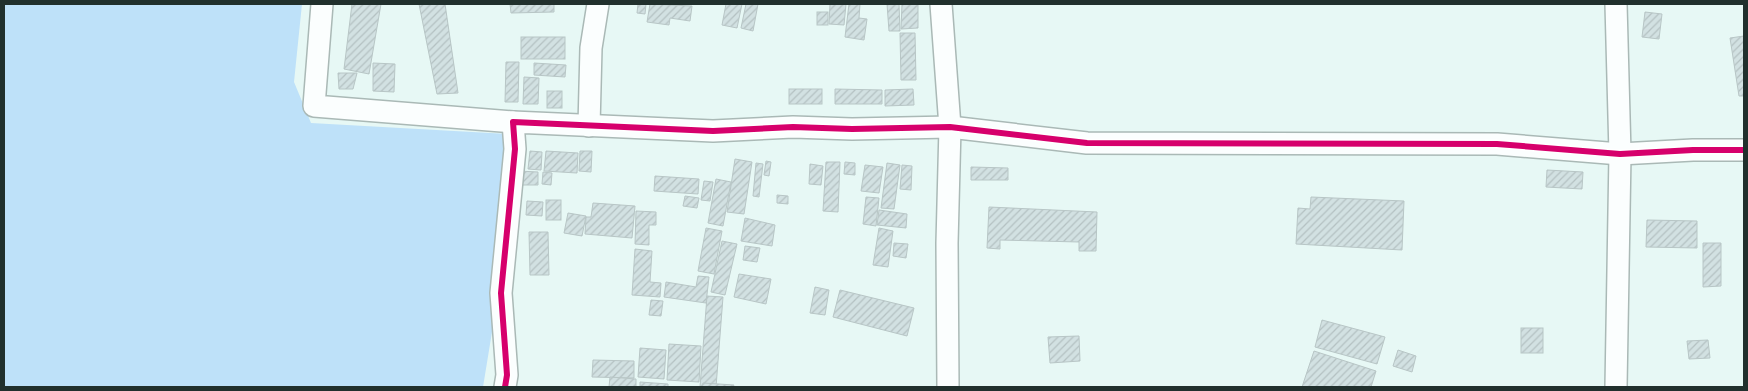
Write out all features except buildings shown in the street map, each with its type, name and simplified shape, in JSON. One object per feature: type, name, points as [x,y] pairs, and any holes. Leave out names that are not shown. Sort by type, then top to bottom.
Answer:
[{"type":"street","points":[[322,4],[314,106],[513,122],[713,131],[793,127],[852,129],[950,127],[1087,143],[1497,144],[1620,154],[1693,150],[1744,150]]},
{"type":"street","points":[[589,126],[591,48],[598,4]]},
{"type":"street","points":[[941,4],[950,127],[947,243],[948,387]]},
{"type":"street","points":[[1616,4],[1620,154],[1616,387]]},
{"type":"street","points":[[506,387],[507,375],[501,293],[515,149],[513,122]]},
{"type":"water","points":[[4,4],[302,4],[294,82],[311,123],[508,134],[492,332],[483,387],[4,387]]},
{"type":"cycle path","points":[[505,387],[507,375],[501,293],[515,149],[513,122],[713,131],[793,127],[852,129],[950,127],[1087,143],[1497,144],[1620,154],[1693,150],[1744,150]]}]
